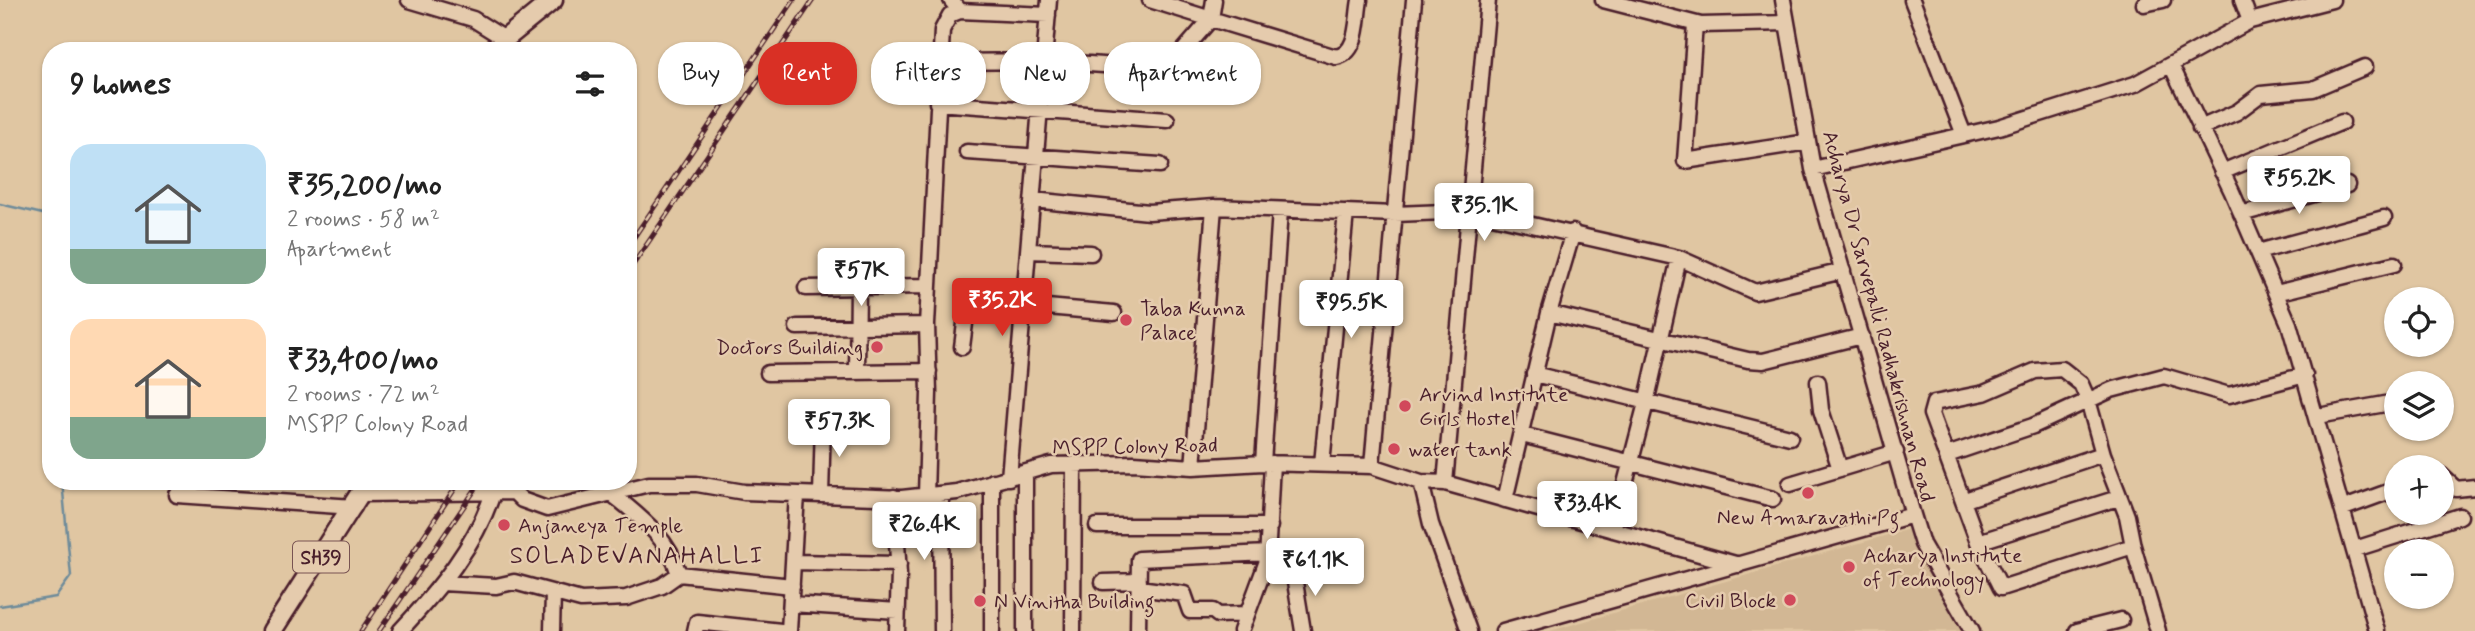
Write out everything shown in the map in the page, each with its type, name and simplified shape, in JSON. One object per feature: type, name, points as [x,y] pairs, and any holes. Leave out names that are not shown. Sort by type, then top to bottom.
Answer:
[{"type":"main road","points":[[504,42],[553,0]]},
{"type":"main road","name":"SH39","points":[[272,631],[361,494]]},
{"type":"street","points":[[409,0],[473,19],[497,42]]},
{"type":"street","points":[[1150,0],[1336,57],[1346,55],[1352,49],[1360,0]]},
{"type":"street","points":[[1090,64],[1175,70],[1184,50],[1203,32],[1210,19],[1214,0]]},
{"type":"street","points":[[1372,466],[1414,0]]},
{"type":"street","points":[[1445,483],[1488,0]]},
{"type":"street","points":[[1603,0],[1695,23],[1787,23]]},
{"type":"street","name":"Acharya Dr Sarvepalli Radhakrishnan Road","points":[[1783,0],[1813,169],[1913,515],[1922,544],[1972,631]]},
{"type":"street","points":[[1912,0],[1964,135]]},
{"type":"street","points":[[2144,4],[2163,0]]},
{"type":"street","points":[[2242,0],[2250,21]]},
{"type":"street","points":[[1813,169],[1964,135],[2135,84],[2250,21],[2332,0]]},
{"type":"street","points":[[941,42],[942,30],[956,5],[1049,8],[1047,42]]},
{"type":"street","points":[[1695,23],[1685,161],[1808,142]]},
{"type":"street","points":[[2171,65],[2276,293],[2318,416],[2377,631]]},
{"type":"street","points":[[2200,128],[2237,112],[2261,94],[2313,89],[2365,67]]},
{"type":"street","points":[[926,495],[928,286],[937,105]]},
{"type":"street","points":[[963,105],[1167,120]]},
{"type":"street","points":[[1009,478],[1041,105]]},
{"type":"street","points":[[2222,172],[2342,122]]},
{"type":"street","points":[[967,152],[1160,165]]},
{"type":"street","points":[[2261,156],[2278,204]]},
{"type":"street","points":[[2241,214],[2347,185]]},
{"type":"street","points":[[1032,200],[1149,212],[1214,207],[1395,214],[1469,211],[1573,232],[1679,258],[1755,292],[1843,271]]},
{"type":"street","points":[[1193,467],[1214,207]]},
{"type":"street","points":[[1241,631],[1268,553],[1270,527],[1267,463],[1280,210]]},
{"type":"street","points":[[1322,464],[1346,212]]},
{"type":"street","points":[[2258,252],[2384,218]]},
{"type":"street","points":[[1505,500],[1549,313],[1573,232]]},
{"type":"street","points":[[1028,251],[1091,253]]},
{"type":"street","points":[[1613,530],[1646,403],[1679,258]]},
{"type":"street","points":[[2276,293],[2395,264]]},
{"type":"street","points":[[806,288],[928,286]]},
{"type":"street","points":[[857,370],[858,287]]},
{"type":"street","points":[[962,347],[968,300],[1114,313]]},
{"type":"street","points":[[1549,313],[1763,361],[1862,336]]},
{"type":"street","points":[[797,327],[927,324]]},
{"type":"street","points":[[2133,546],[2001,588],[1978,542],[1965,500],[1931,414],[1934,403],[1984,393],[2049,368],[2062,369],[2081,384],[2088,400],[2102,454],[2127,516],[2158,631]]},
{"type":"street","points":[[768,373],[929,371]]},
{"type":"street","points":[[1534,374],[1790,437]]},
{"type":"street","points":[[1947,455],[2033,426],[2111,390],[2165,376],[2229,395],[2305,375]]},
{"type":"street","points":[[1818,382],[1821,410],[1840,469]]},
{"type":"street","points":[[2318,416],[2384,404]]},
{"type":"street","points":[[821,495],[823,422]]},
{"type":"street","points":[[1522,435],[1773,499]]},
{"type":"street","points":[[1790,484],[1896,452]]},
{"type":"street","points":[[1965,500],[2102,454]]},
{"type":"street","name":"MSPP Colony Road","points":[[637,487],[649,484],[697,484],[744,492],[894,497],[941,494],[1051,465],[1193,467],[1267,463],[1372,466],[1421,482],[1445,483],[1739,565]]},
{"type":"street","points":[[1073,464],[1073,631]]},
{"type":"street","points":[[1025,473],[1025,631]]},
{"type":"street","points":[[992,481],[992,631]]},
{"type":"street","points":[[1421,482],[1431,524],[1469,631]]},
{"type":"street","points":[[2454,487],[2475,487]]},
{"type":"street","points":[[400,631],[471,545],[494,490]]},
{"type":"street","name":"MSPP Colony Road","points":[[177,495],[494,490]]},
{"type":"street","name":"MSPP Colony Road","points":[[515,490],[522,500],[547,509],[627,490]]},
{"type":"street","points":[[2344,508],[2384,493]]},
{"type":"street","points":[[612,494],[664,539],[673,554],[679,574]]},
{"type":"street","points":[[789,631],[797,494]]},
{"type":"street","points":[[941,494],[942,631]]},
{"type":"street","points":[[894,497],[899,564],[897,631]]},
{"type":"street","points":[[1978,542],[2118,498]]},
{"type":"street","points":[[1503,631],[1913,515]]},
{"type":"street","points":[[2355,549],[2460,516]]},
{"type":"street","points":[[1097,526],[1270,527]]},
{"type":"street","points":[[1142,631],[1139,559],[1268,553]]},
{"type":"street","points":[[793,562],[899,564]]},
{"type":"street","points":[[1293,570],[1303,631]]},
{"type":"street","points":[[442,583],[496,586],[514,582],[581,600],[626,598],[662,586],[679,574],[792,586]]},
{"type":"street","points":[[1103,582],[1139,584],[1184,594],[1190,611],[1213,611],[1218,615],[1247,614]]},
{"type":"street","points":[[552,631],[554,593]]},
{"type":"street","points":[[791,604],[898,611]]},
{"type":"street","points":[[2077,631],[2121,620]]},
{"type":"street","points":[[695,631],[697,622],[781,631]]},
{"type":"shaded area","name":"Acharya Institute of Technology","points":[[1909,529],[1916,552],[1963,631],[1550,631]]},
{"type":"waterway","points":[[0,204],[42,214]]},
{"type":"waterway","points":[[0,606],[56,597],[71,576],[63,490]]},
{"type":"railway","points":[[637,233],[794,0]]},
{"type":"railway","points":[[637,259],[813,0]]},
{"type":"railway","points":[[361,631],[454,490]]},
{"type":"railway","points":[[379,631],[475,490]]},
{"type":"place","name":"Taba Kunna Palace","points":[[1126,320]]},
{"type":"place","name":"Doctors Building","points":[[877,347]]},
{"type":"place","name":"Arvind Institute Girls Hostel","points":[[1405,406]]},
{"type":"place","name":"water tank","points":[[1394,449]]},
{"type":"place","name":"New Amaravathi Pg","points":[[1808,493]]},
{"type":"place","name":"Anjaneya Temple","points":[[504,525]]},
{"type":"place","name":"Acharya Institute of Technology","points":[[1849,567]]},
{"type":"place","name":"Civil Block","points":[[1790,600]]},
{"type":"place","name":"N Vinitha Building","points":[[980,601]]},
{"type":"district","name":"SOLADEVANAHALLI","points":[[637,555]]}]
